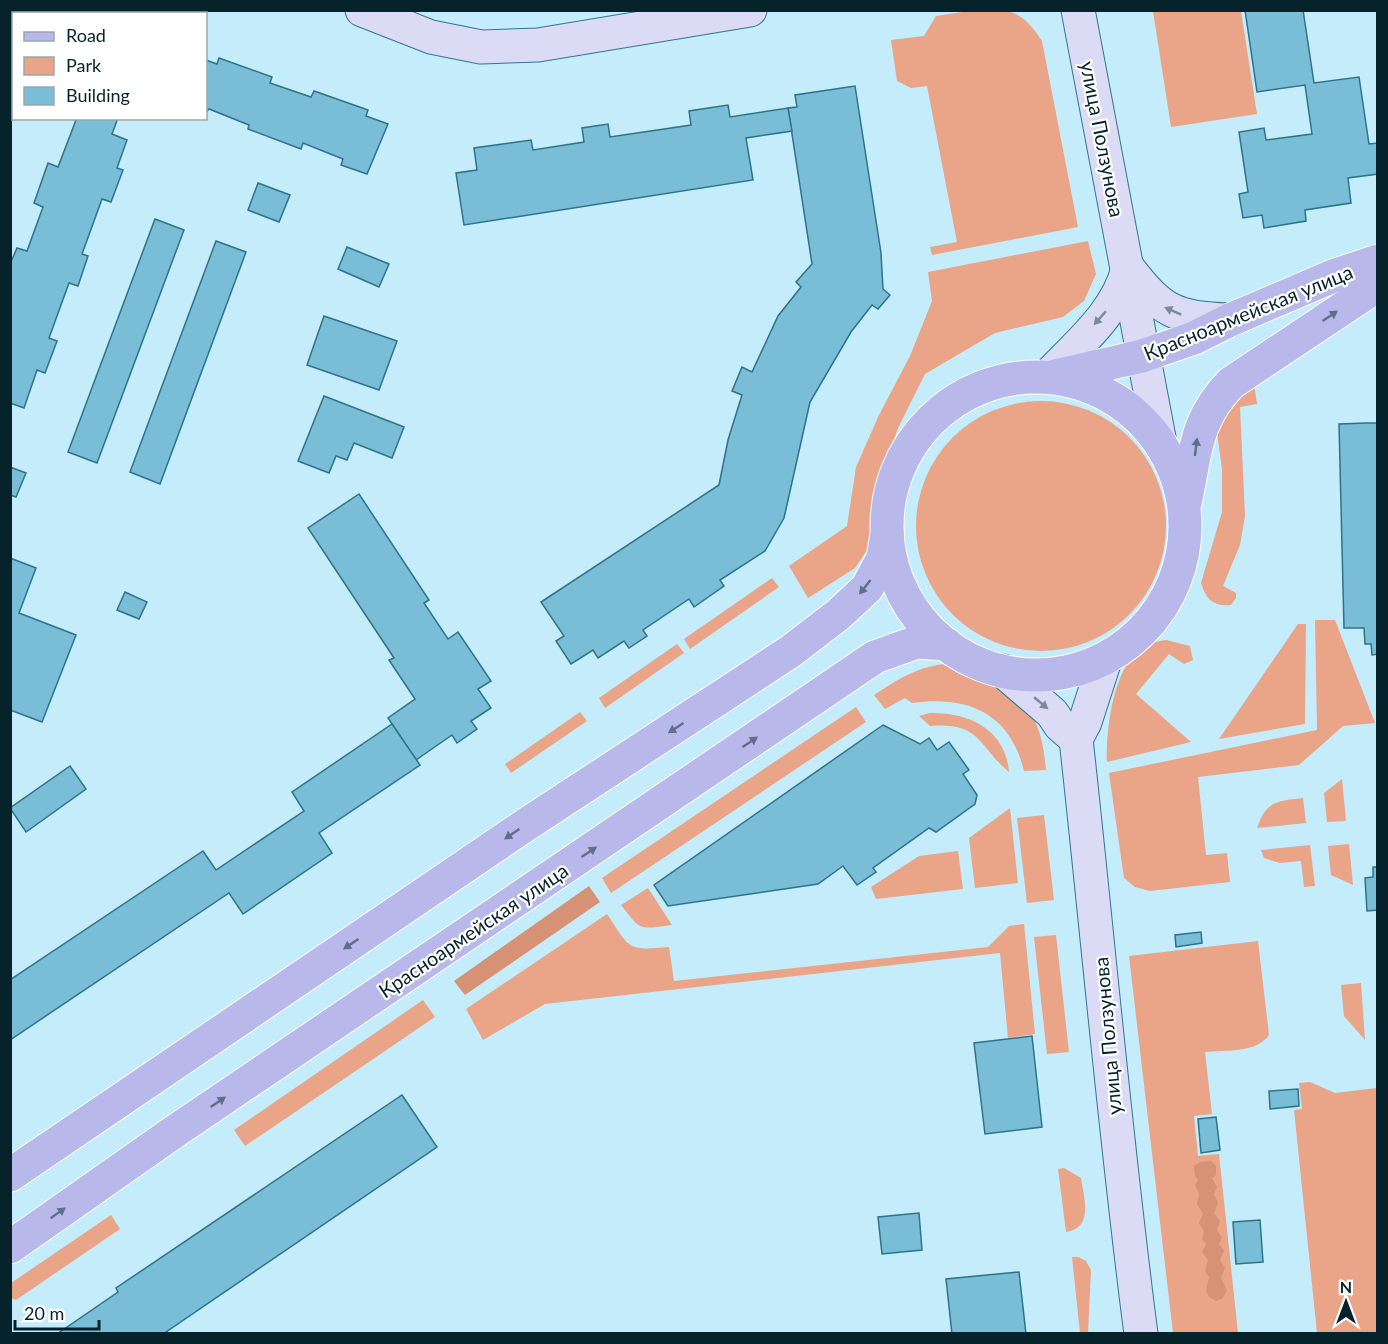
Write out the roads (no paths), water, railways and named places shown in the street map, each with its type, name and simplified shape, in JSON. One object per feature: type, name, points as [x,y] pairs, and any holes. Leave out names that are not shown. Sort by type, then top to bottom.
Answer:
[{"type":"main road","points":[[362,10],[432,37],[482,47],[538,45],[750,10]]},
{"type":"main road","name":"улица Ползунова","points":[[1078,10],[1160,442]]},
{"type":"main road","name":"Красноармейская улица","points":[[1047,377],[1142,356],[1194,338],[1333,276],[1377,261]]},
{"type":"main road","points":[[1047,377],[1115,300],[1125,282],[1128,268]]},
{"type":"main road","name":"улица Ползунова","points":[[1128,268],[1152,298],[1171,310],[1196,319],[1230,320]]},
{"type":"main road","name":"Красноармейская улица","points":[[1185,504],[1198,432],[1214,400],[1231,382],[1377,285]]},
{"type":"main road","points":[[10,1175],[508,837],[791,651],[839,614],[867,588],[883,558],[888,506],[902,462],[922,430],[942,410],[966,395],[992,383],[1019,378],[1047,377],[1074,382],[1100,391],[1123,404],[1160,442],[1173,467],[1185,504],[1184,550],[1176,578],[1164,604],[1141,632],[1105,660],[1065,672],[1034,675],[1003,671],[973,659],[946,644],[923,623],[905,596],[892,566],[887,534]]},
{"type":"main road","name":"Красноармейская улица","points":[[10,1247],[171,1134],[875,657],[917,642],[946,644]]},
{"type":"main road","points":[[1003,671],[1052,712],[1060,725],[1076,739],[1085,722],[1105,660]]},
{"type":"main road","name":"улица Ползунова","points":[[1076,739],[1116,1134],[1142,1334]]}]
